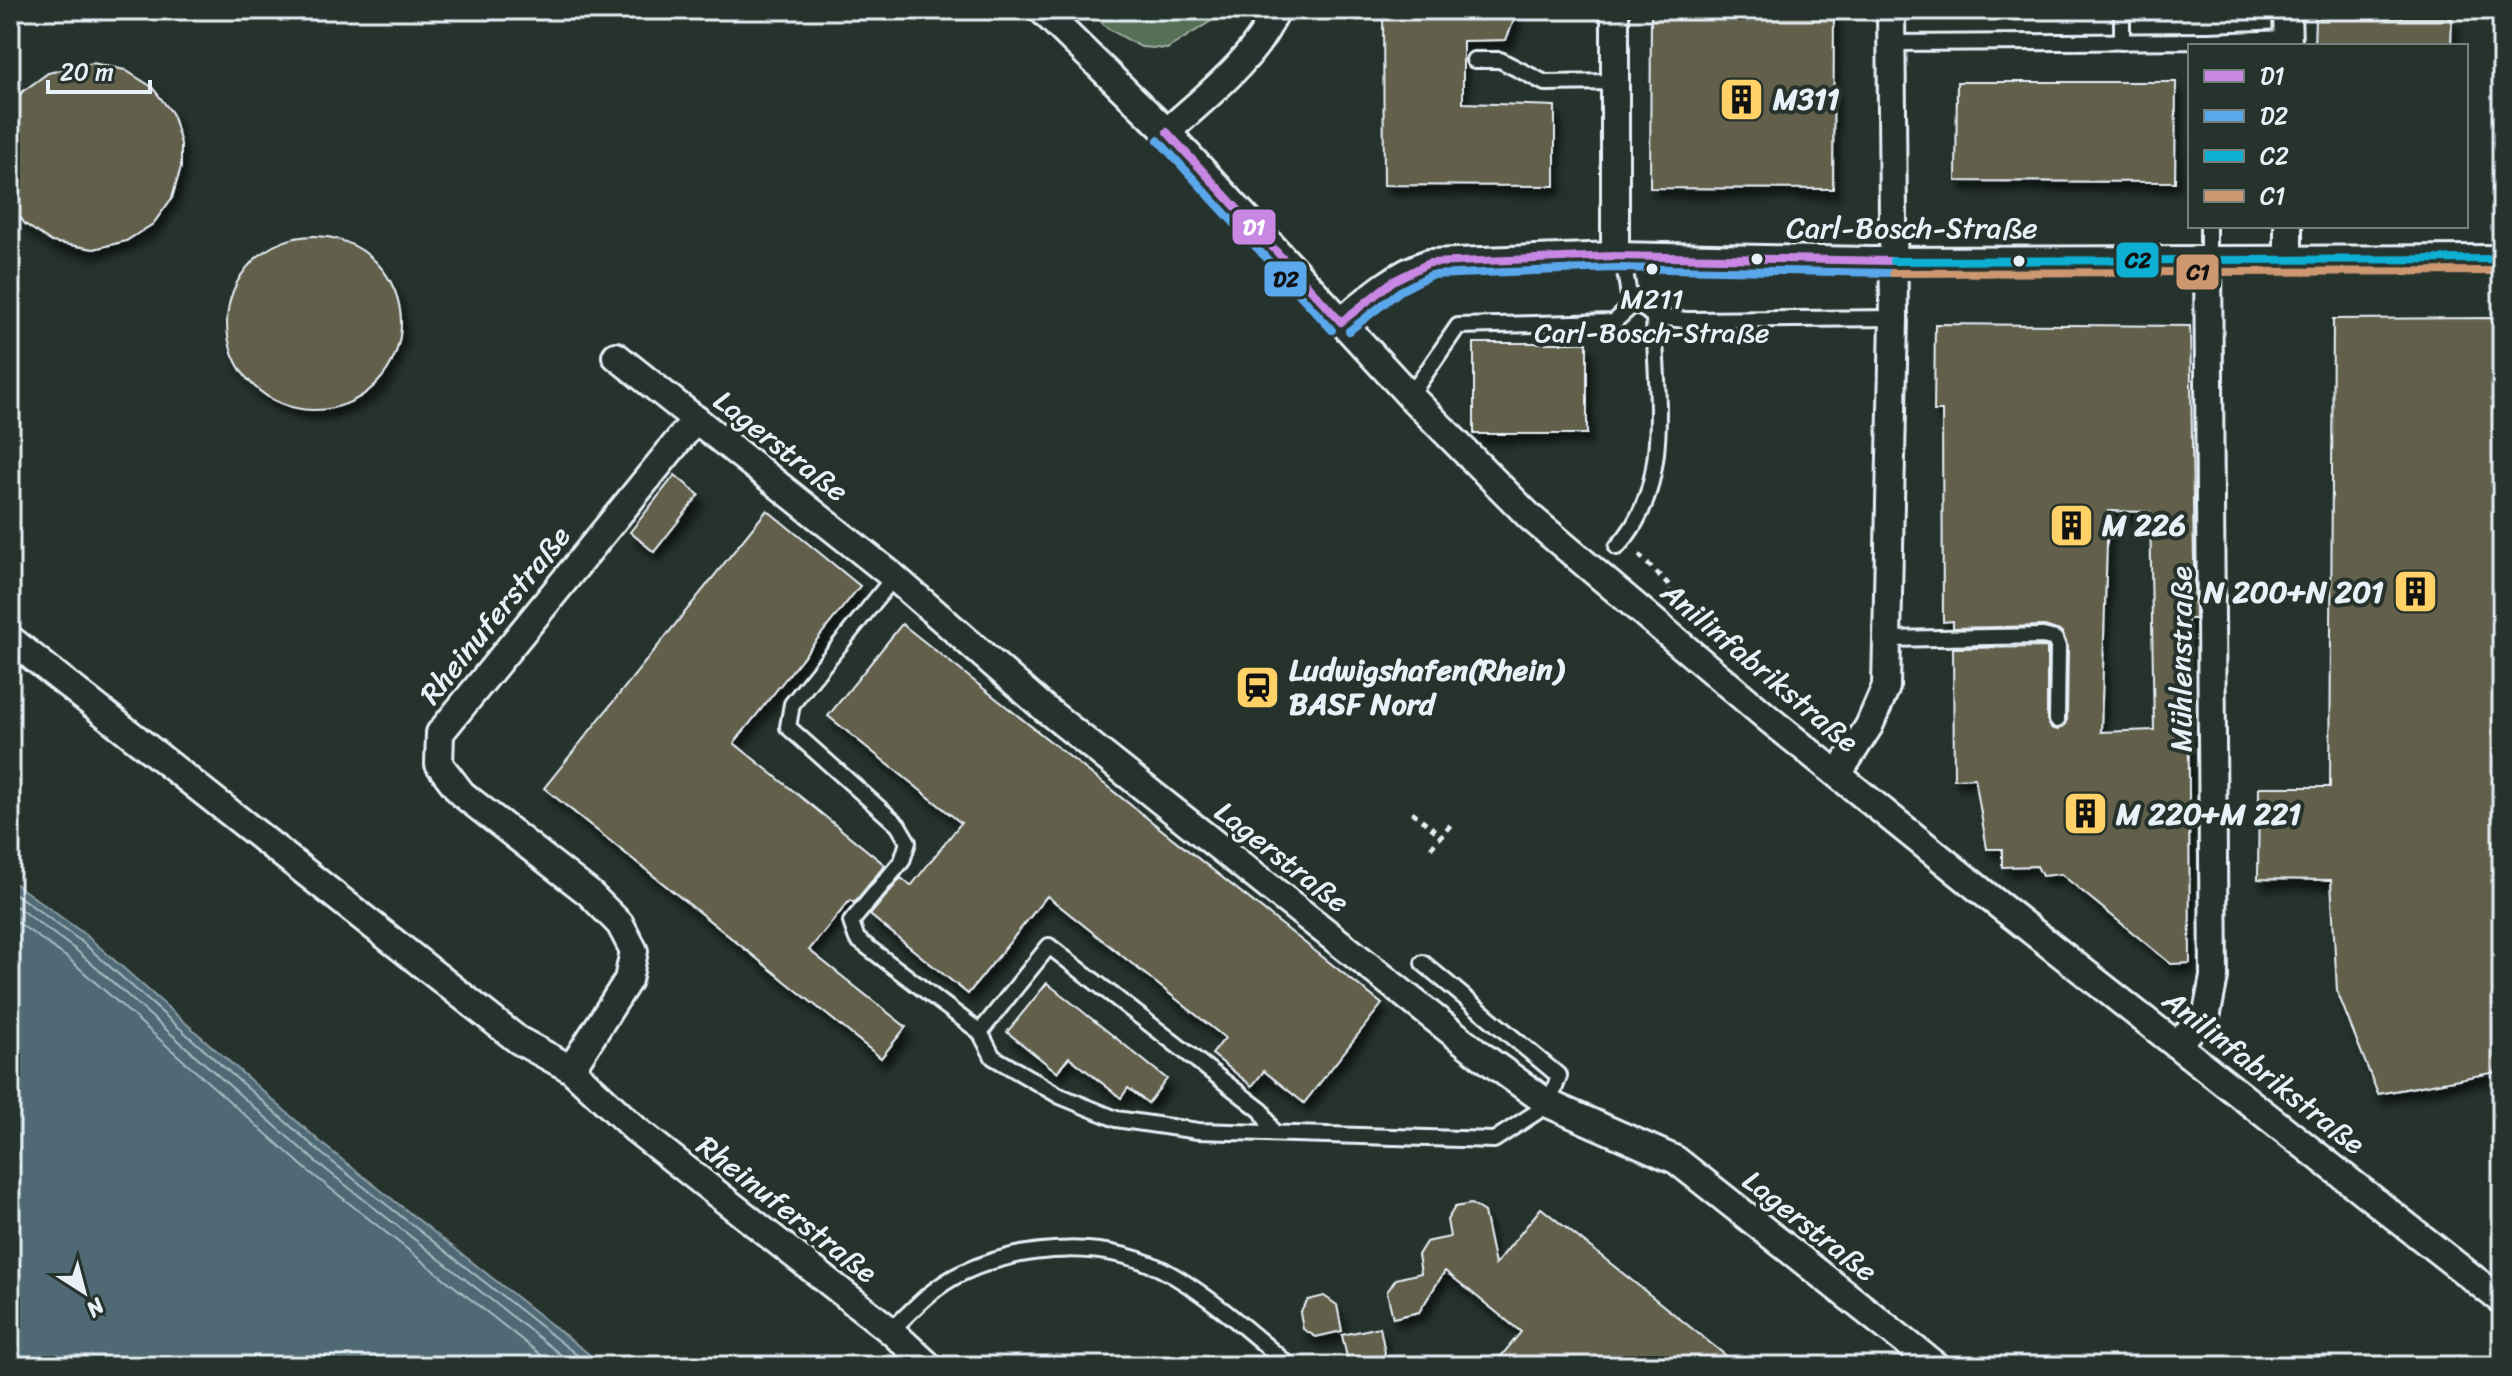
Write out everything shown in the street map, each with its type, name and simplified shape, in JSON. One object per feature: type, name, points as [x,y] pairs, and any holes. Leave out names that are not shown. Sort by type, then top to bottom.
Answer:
[{"type":"street","name":"Anilinfabrikstraße","points":[[1042,10],[1167,132],[1410,396],[1530,517],[1838,774],[2500,1296]]},
{"type":"street","points":[[1167,132],[1229,74],[1267,32],[1276,10]]},
{"type":"street","points":[[1615,10],[1619,257]]},
{"type":"street","points":[[1838,774],[1882,702],[1886,687],[1894,318],[1891,10]]},
{"type":"street","points":[[2287,10],[2288,42]]},
{"type":"street","points":[[2288,228],[2288,261]]},
{"type":"street","name":"Carl-Bosch-Straße","points":[[1341,322],[1381,287],[1405,271],[1429,263],[1619,257],[1893,261],[2502,259]]},
{"type":"street","name":"Mühlenstraße","points":[[2177,1044],[2207,1013],[2214,977],[2208,261]]},
{"type":"street","name":"Lagerstraße","points":[[616,356],[894,577],[1044,708],[1482,1056],[1549,1104],[1676,1160],[1936,1366]]},
{"type":"street","name":"Rheinuferstraße","points":[[571,1069],[628,980],[634,951],[620,924],[589,893],[462,794],[439,764],[440,733],[696,419]]},
{"type":"street","name":"Rheinuferstraße","points":[[10,639],[518,1040],[571,1069],[635,1129],[891,1331],[929,1366]]},
{"type":"lane","points":[[2122,10],[2122,42]]},
{"type":"lane","points":[[1891,43],[2288,42]]},
{"type":"lane","points":[[1474,60],[1500,60],[1545,83],[1615,82]]},
{"type":"lane","points":[[2208,228],[2208,261]]},
{"type":"lane","points":[[1619,257],[1625,287],[1635,303],[1654,317],[1687,320],[1894,318]]},
{"type":"lane","points":[[1410,396],[1458,326],[1614,322],[1635,303]]},
{"type":"lane","points":[[1620,544],[1645,509],[1653,482],[1654,317]]},
{"type":"lane","points":[[894,577],[792,704],[788,727],[898,825],[908,842],[902,861],[851,922],[857,939],[980,1032],[993,1057],[1060,1096],[1116,1119],[1198,1131],[1494,1140],[1549,1104],[1559,1076],[1552,1067],[1423,963]]},
{"type":"lane","points":[[1888,639],[2043,636],[2055,639],[2058,647],[2057,720]]},
{"type":"lane","points":[[980,1032],[1049,946],[1262,1111],[1273,1133]]},
{"type":"lane","points":[[891,1331],[925,1297],[960,1274],[999,1258],[1042,1251],[1107,1250],[1172,1275],[1290,1366]]},
{"type":"path","points":[[1620,544],[1671,587]]},
{"type":"path","points":[[1412,812],[1442,836]]},
{"type":"path","points":[[1431,848],[1452,823]]},
{"type":"green space","points":[[1090,10],[1217,10],[1211,21],[1167,49],[1141,47],[1107,28]]},
{"type":"water","points":[[10,880],[87,936],[326,1147],[604,1366],[10,1366]]},
{"type":"building","points":[[1383,10],[1518,10],[1506,40],[1463,41],[1463,103],[1555,106],[1555,186],[1384,185]]},
{"type":"building","name":"M311","points":[[1651,10],[1834,10],[1833,189],[1650,188]]},
{"type":"building","points":[[2315,18],[2452,18],[2451,44],[2314,44]]},
{"type":"building","points":[[93,63],[125,70],[152,87],[172,113],[181,144],[181,167],[172,198],[153,224],[126,241],[94,249],[52,242],[25,224],[10,203],[10,110],[22,92],[48,73]]},
{"type":"building","points":[[1957,82],[2176,82],[2175,182],[1956,181]]},
{"type":"building","points":[[314,236],[347,242],[376,261],[395,290],[401,323],[395,356],[376,385],[347,404],[314,410],[281,404],[252,385],[233,356],[227,323],[233,290],[252,261],[281,242]]},
{"type":"building","name":"N 200+N 201","points":[[2493,318],[2502,1071],[2378,1094],[2337,991],[2331,880],[2258,879],[2259,787],[2330,787],[2333,319]]},
{"type":"building","points":[[1935,324],[2190,326],[2195,619],[2188,619],[2190,963],[2171,964],[2061,874],[2042,876],[2037,866],[2002,867],[2002,849],[1987,849],[1975,778],[1954,779],[1953,648],[2047,647],[2047,720],[2051,728],[2058,730],[2067,720],[2068,647],[2062,632],[2045,626],[1953,628],[1953,621],[1943,622],[1942,411],[1934,411]],"holes":[[[2108,511],[2150,512],[2154,730],[2101,732]]]},
{"type":"building","points":[[1474,343],[1587,343],[1587,434],[1474,434]]},
{"type":"building","points":[[675,475],[699,495],[654,552],[630,532]]},
{"type":"building","points":[[767,510],[860,586],[734,743],[885,865],[854,903],[850,900],[809,950],[906,1027],[881,1058],[544,788]]},
{"type":"building","points":[[902,624],[1382,1004],[1304,1103],[1264,1071],[1252,1086],[1212,1054],[1225,1038],[1047,896],[968,994],[870,915],[901,878],[911,886],[961,823],[828,716]]},
{"type":"building","points":[[1047,983],[1167,1079],[1148,1103],[1128,1088],[1121,1098],[1069,1057],[1057,1072],[1007,1032]]},
{"type":"building","points":[[1471,1204],[1484,1212],[1495,1265],[1541,1208],[1739,1366],[1493,1366],[1521,1332],[1445,1271],[1419,1312],[1393,1318],[1387,1292],[1396,1279],[1421,1273],[1418,1255],[1426,1242],[1450,1237],[1447,1220],[1455,1207]]},
{"type":"building","points":[[1324,1296],[1337,1305],[1342,1331],[1316,1337],[1303,1329],[1300,1313],[1308,1300]]},
{"type":"building","points":[[1380,1327],[1385,1353],[1377,1366],[1349,1366],[1342,1335]]},
{"type":"transit line","name":"D1","points":[[1167,132],[1341,322]]},
{"type":"transit line","name":"D2","points":[[1158,140],[1332,330]]},
{"type":"transit line","name":"D1","points":[[1341,322],[1393,281],[1429,263],[1615,256],[1893,261]]},
{"type":"transit line","name":"C2","points":[[1893,261],[2502,259]]},
{"type":"transit line","name":"D2","points":[[1349,331],[1400,291],[1431,275],[1615,268],[1893,273]]},
{"type":"transit line","name":"C1","points":[[1893,273],[2502,271]]},
{"type":"place","name":"M311","points":[[1742,99]]},
{"type":"place","name":"M211 Carl-Bosch-Straße","points":[[1652,269]]},
{"type":"place","name":"M 226","points":[[2071,525]]},
{"type":"place","name":"N 200+N 201","points":[[2415,592]]},
{"type":"place","name":"Ludwigshafen(Rhein) BASF Nord","points":[[1258,687]]},
{"type":"place","name":"M 220+M 221","points":[[2085,814]]}]
